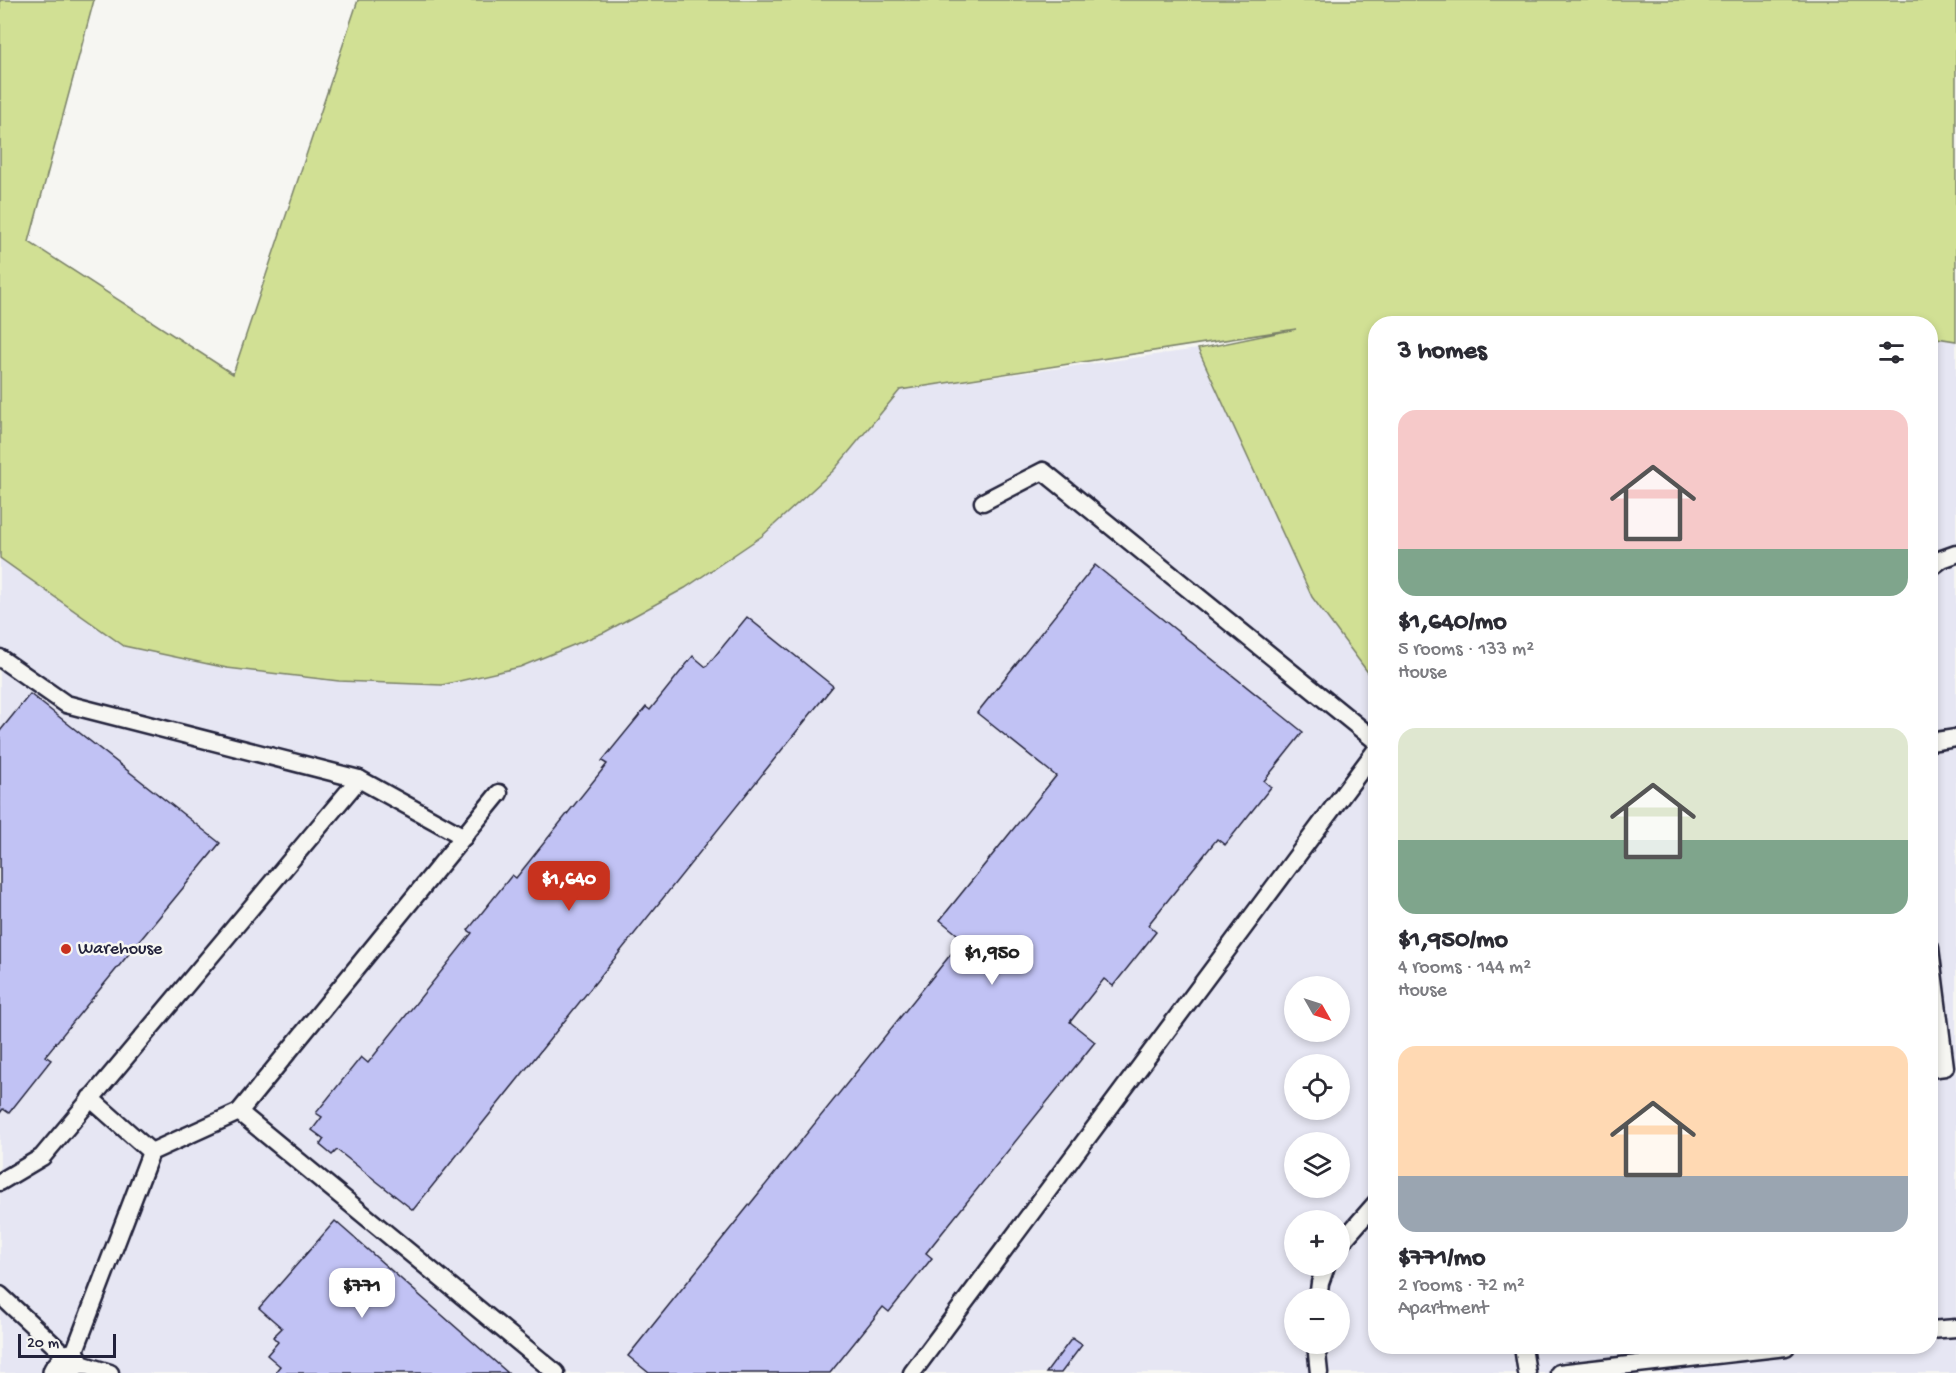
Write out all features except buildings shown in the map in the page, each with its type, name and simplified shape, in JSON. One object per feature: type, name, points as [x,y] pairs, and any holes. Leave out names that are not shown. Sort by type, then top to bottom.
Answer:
[{"type":"lane","points":[[983,502],[1043,471],[1368,735]]},
{"type":"lane","points":[[1938,562],[1956,554]]},
{"type":"lane","points":[[0,658],[66,704],[359,779],[464,837]]},
{"type":"lane","points":[[1938,741],[1956,738]]},
{"type":"lane","points":[[912,1373],[1368,761]]},
{"type":"lane","points":[[0,1182],[42,1156],[359,779]]},
{"type":"lane","points":[[65,1367],[150,1152],[239,1112],[499,793]]},
{"type":"lane","points":[[1938,985],[1948,1032],[1945,1067],[1938,1068]]},
{"type":"lane","points":[[90,1098],[150,1152]]},
{"type":"lane","points":[[239,1112],[556,1373]]},
{"type":"lane","points":[[1350,1233],[1368,1212]]},
{"type":"lane","points":[[0,1295],[65,1367],[110,1373]]},
{"type":"lane","points":[[1938,1329],[1956,1328]]},
{"type":"lane","points":[[1317,1354],[1319,1373]]},
{"type":"lane","points":[[1524,1354],[1527,1373]]},
{"type":"lane","points":[[1559,1373],[1725,1354]]},
{"type":"shaded area","points":[[1938,338],[1956,341],[1956,1373],[0,1373],[0,558],[125,646],[227,668],[339,681],[442,685],[520,667],[605,632],[685,588],[762,536],[834,470],[899,390],[1198,349],[1312,597],[1368,673],[1368,1354],[1938,1354]]},
{"type":"green space","points":[[0,0],[94,0],[29,242],[233,374],[358,0],[1956,0],[1956,341],[1938,338],[1938,316],[1368,316],[1368,673],[1312,597],[1198,349],[1296,329],[900,390],[834,470],[762,536],[685,588],[605,632],[520,667],[442,685],[339,681],[227,668],[124,646],[0,558]]},
{"type":"place","name":"Warehouse","points":[[66,949]]}]
